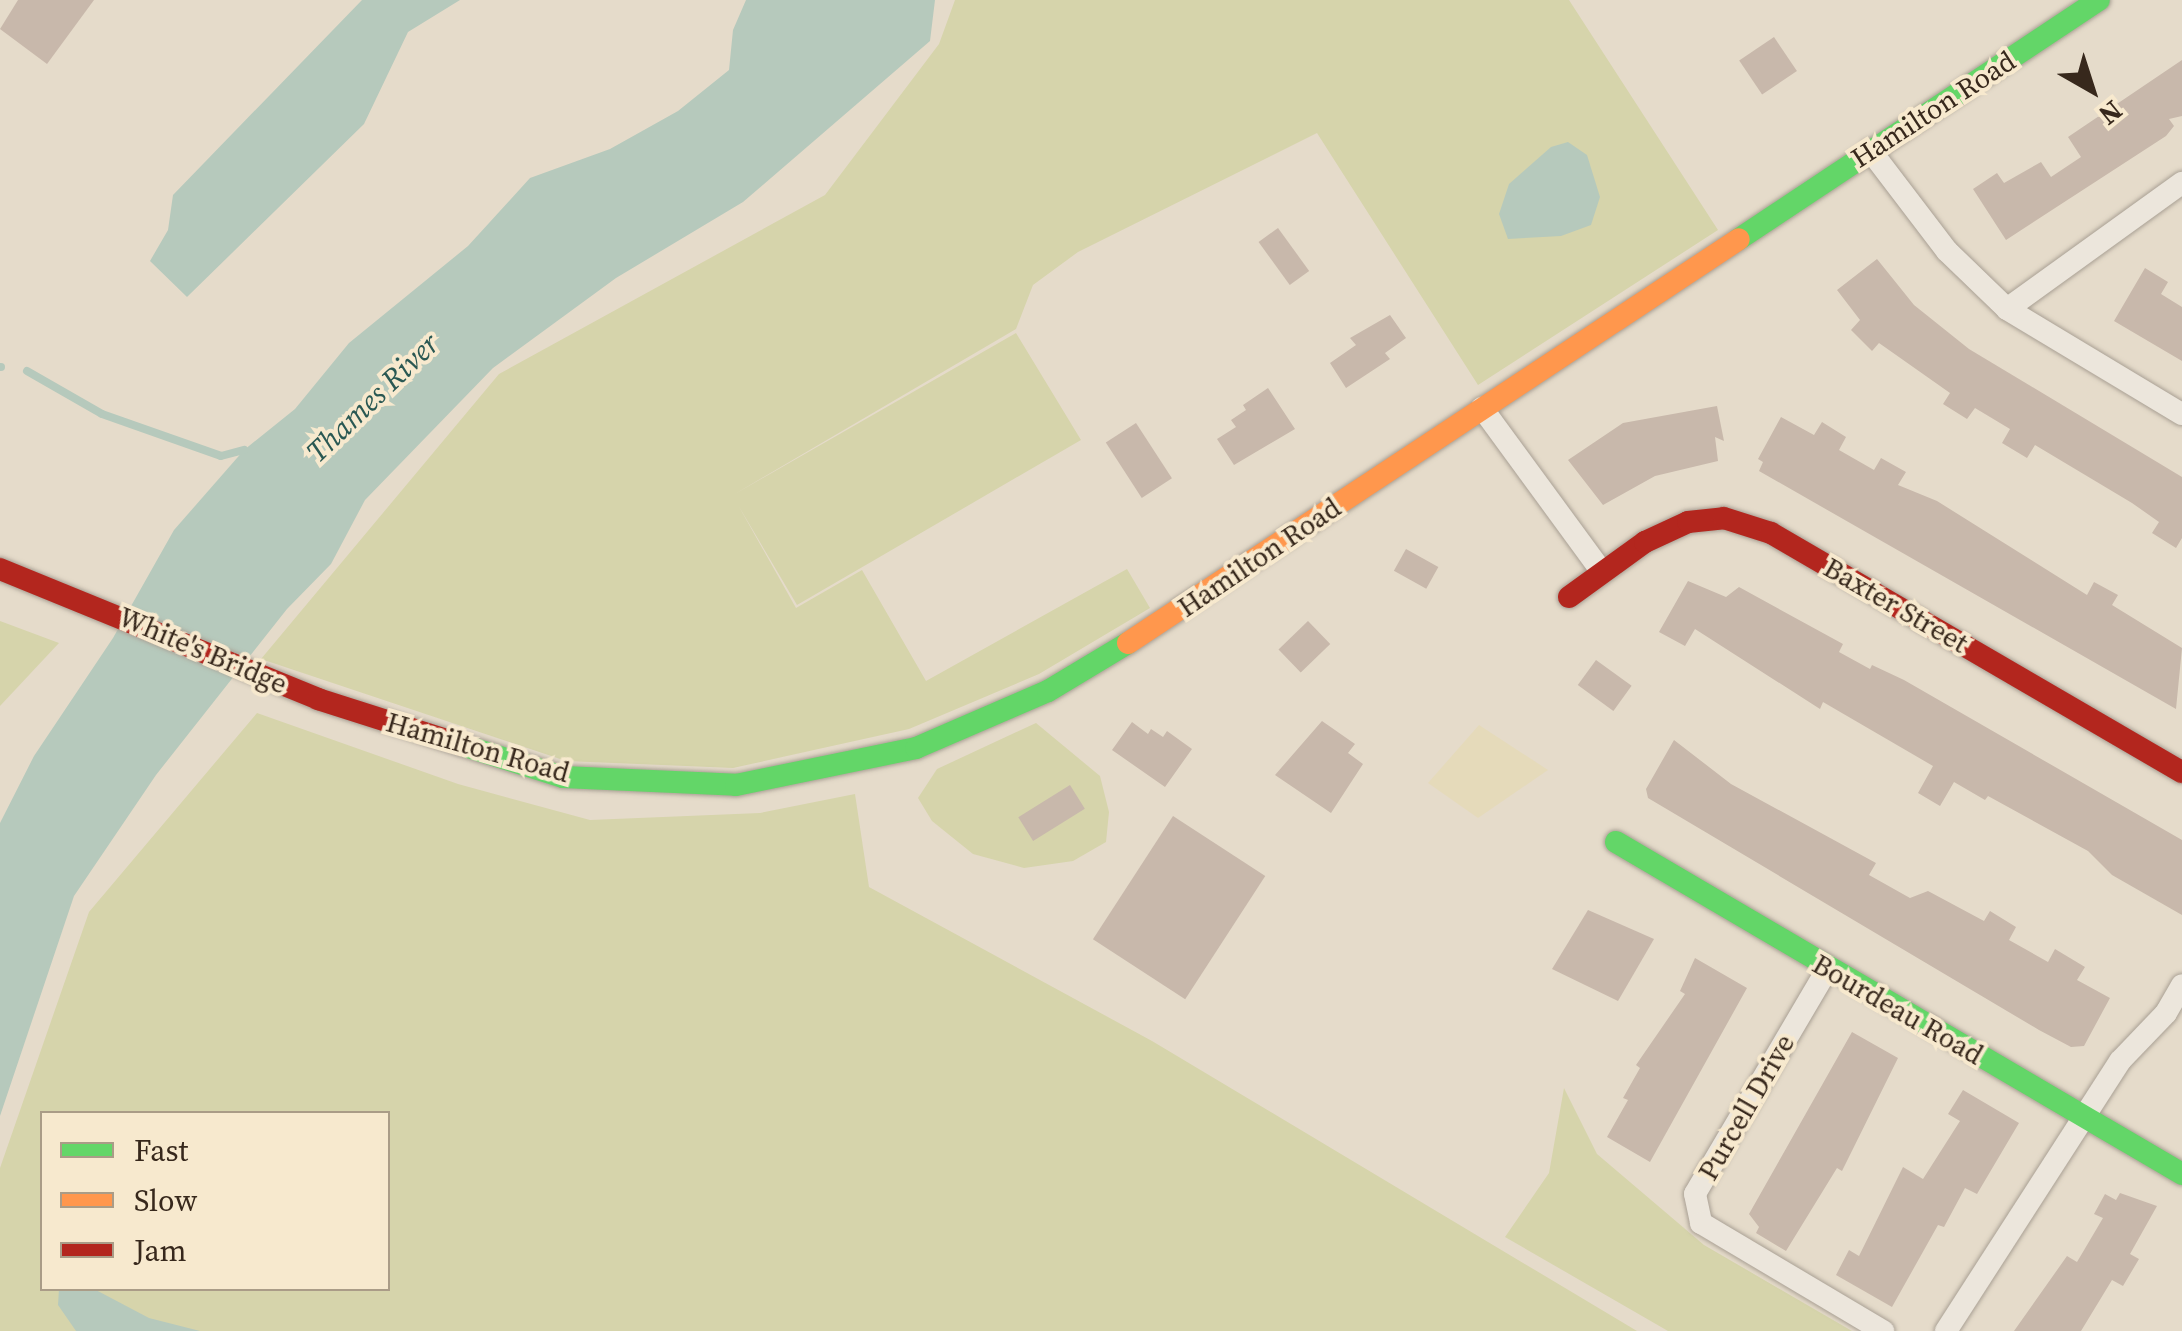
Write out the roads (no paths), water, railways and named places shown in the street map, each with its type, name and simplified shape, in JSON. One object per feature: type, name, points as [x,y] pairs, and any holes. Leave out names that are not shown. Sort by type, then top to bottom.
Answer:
[{"type":"main road","name":"Hamilton Road","points":[[318,698],[562,777],[736,786],[916,748],[1048,691],[2099,0]]},
{"type":"main road","name":"Baxter Street","points":[[1569,597],[1600,569],[1688,522],[1724,518],[1771,532],[2182,772]]},
{"type":"main road","name":"White's Bridge","points":[[0,569],[87,600],[318,698]]},
{"type":"main road","name":"Bourdeau Road","points":[[1616,842],[2182,1174]]},
{"type":"street","points":[[1870,150],[1947,251],[2007,310],[2182,414]]},
{"type":"street","points":[[2007,310],[2182,182]]},
{"type":"street","points":[[1482,408],[1600,569]]},
{"type":"street","name":"Purcell Drive","points":[[1828,968],[1696,1194],[1701,1223],[1882,1331]]},
{"type":"street","points":[[1946,1331],[2084,1116],[2182,985]]},
{"type":"water","points":[[362,0],[460,0],[408,32],[364,124],[187,297],[150,261],[168,230],[173,195]]},
{"type":"water","name":"Thames River","points":[[746,0],[935,0],[930,41],[743,202],[616,278],[493,368],[365,500],[331,564],[287,609],[156,775],[74,896],[0,1116],[0,823],[34,756],[113,638],[174,530],[244,450],[295,409],[349,343],[468,246],[530,178],[610,149],[678,111],[729,70],[733,30]]},
{"type":"water","points":[[1568,142],[1587,155],[1600,197],[1591,225],[1561,236],[1508,239],[1499,214],[1509,184],[1551,147]]},
{"type":"water","points":[[59,1291],[98,1291],[149,1318],[200,1331],[76,1331],[58,1305]]},
{"type":"waterway","points":[[27,371],[102,414],[221,456],[244,450]]}]
